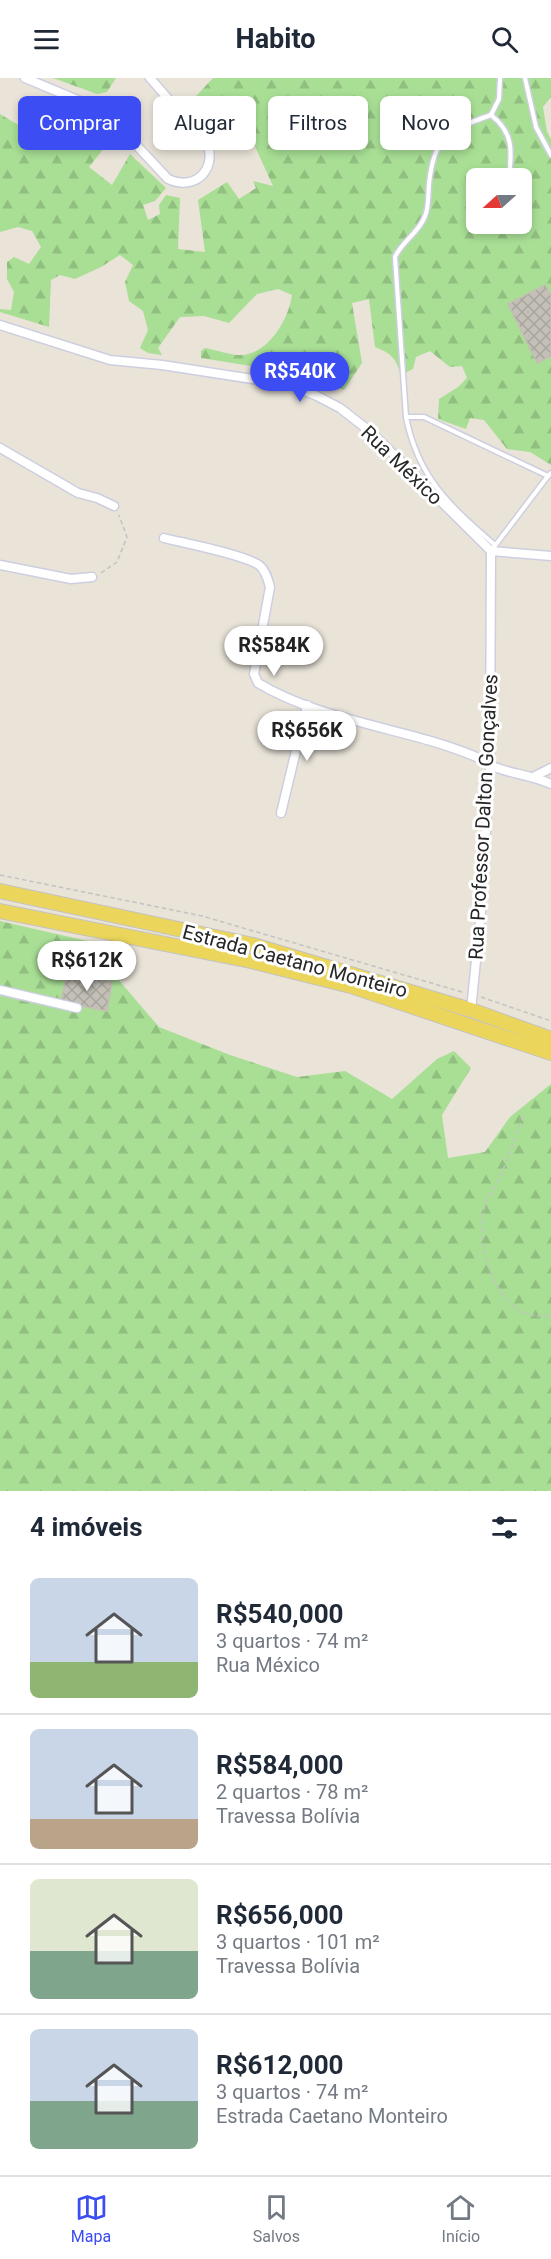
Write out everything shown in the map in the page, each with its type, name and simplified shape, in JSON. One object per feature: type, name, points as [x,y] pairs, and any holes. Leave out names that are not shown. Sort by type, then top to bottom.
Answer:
[{"type":"main road","name":"Estrada Caetano Monteiro","points":[[0,891],[253,945],[471,1010],[551,1039]]},
{"type":"main road","name":"Estrada Caetano Monteiro","points":[[0,911],[251,961],[351,986],[551,1053]]},
{"type":"street","points":[[25,78],[92,106],[113,120],[168,179],[178,184],[187,184],[201,176],[210,165],[211,156],[208,146],[193,125],[150,78]]},
{"type":"street","name":"Rua México","points":[[0,326],[110,360],[162,365],[291,385],[317,396],[340,408],[372,433],[493,548]]},
{"type":"street","points":[[0,448],[78,493],[114,506]]},
{"type":"street","points":[[164,538],[248,560],[261,566],[270,587],[254,674],[258,683],[307,705],[476,756],[490,765],[535,776],[551,784]]},
{"type":"street","points":[[493,548],[551,556]]},
{"type":"street","name":"Rua Professor Dalton Gonçalves","points":[[471,1010],[481,911],[490,765],[493,548]]},
{"type":"street","points":[[0,564],[72,579],[92,577]]},
{"type":"street","points":[[281,813],[307,705]]},
{"type":"street","points":[[535,776],[551,768]]},
{"type":"street","points":[[0,990],[76,1008]]},
{"type":"lane","points":[[406,417],[424,417],[549,475],[493,548],[430,481],[410,438],[406,417],[395,257],[399,249],[420,227],[426,215],[432,159],[443,139],[462,125],[491,115],[499,99],[500,78]]},
{"type":"lane","points":[[525,78],[536,127],[551,155]]},
{"type":"lane","points":[[491,115],[500,122],[508,135],[512,156],[510,168]]},
{"type":"path","points":[[92,577],[117,562],[127,537],[123,521],[114,506]]},
{"type":"path","points":[[523,1116],[507,1161],[486,1204],[482,1226],[485,1254],[490,1270],[511,1304],[522,1312],[551,1317]]},
{"type":"green space","points":[[53,78],[116,78],[107,92],[97,94]]},
{"type":"green space","points":[[213,78],[551,78],[551,97],[543,107],[547,132],[551,139],[551,465],[530,452],[507,449],[484,420],[470,418],[466,429],[438,419],[439,399],[458,387],[467,378],[462,366],[450,367],[430,351],[416,357],[413,369],[401,375],[392,357],[375,347],[369,299],[352,303],[362,363],[344,390],[307,375],[201,358],[201,351],[205,348],[243,355],[253,353],[270,341],[287,314],[292,295],[278,289],[257,294],[229,323],[204,316],[180,317],[158,348],[162,355],[148,353],[140,348],[148,330],[143,311],[129,301],[125,282],[133,265],[120,255],[75,279],[60,275],[51,280],[49,327],[0,312],[0,309],[11,310],[14,292],[7,279],[7,262],[14,257],[29,264],[41,247],[32,231],[18,227],[0,232],[0,114],[18,125],[18,150],[103,150],[89,167],[112,185],[130,154],[166,188],[155,201],[143,205],[148,220],[160,214],[159,205],[166,195],[180,198],[178,249],[205,252],[198,200],[227,182],[239,199],[256,188],[253,181],[273,186],[256,149],[256,96],[196,96]]},
{"type":"green space","points":[[0,921],[109,946],[117,978],[159,1027],[230,1055],[297,1077],[345,1071],[392,1099],[437,1059],[454,1051],[471,1068],[442,1115],[448,1158],[485,1152],[510,1117],[551,1084],[551,1491],[0,1491]]},
{"type":"building","points":[[545,285],[551,296],[551,356],[537,363],[508,304]]},
{"type":"building","points":[[67,973],[112,982],[107,1011],[61,1002]]}]
